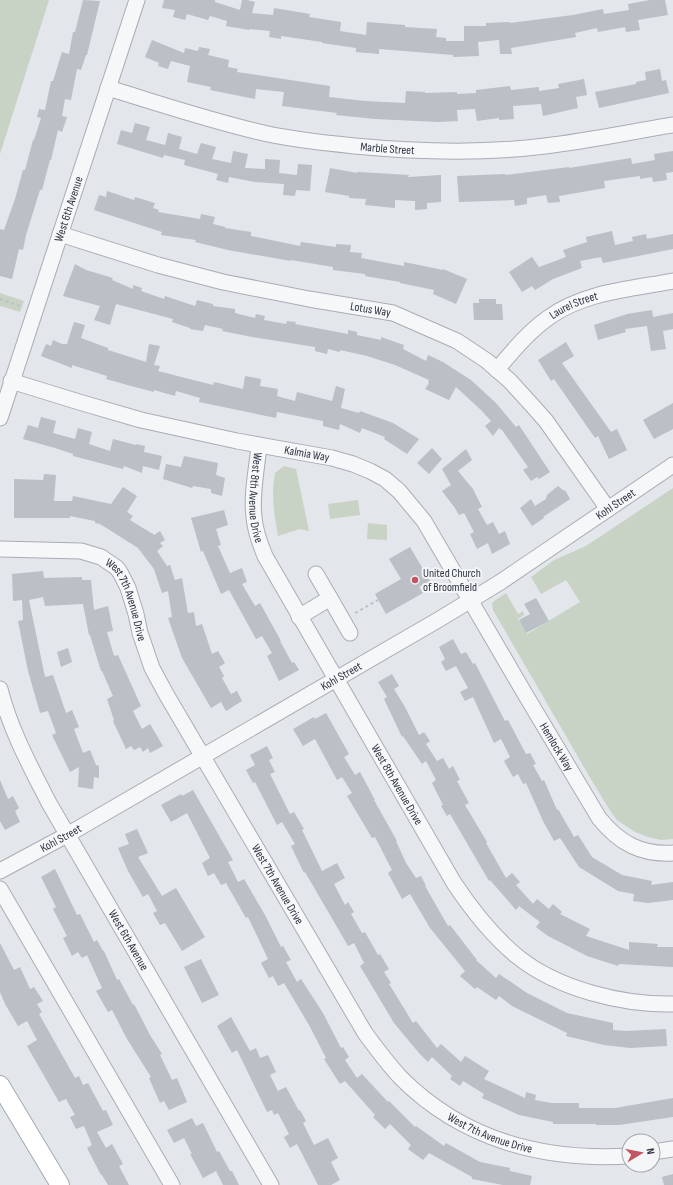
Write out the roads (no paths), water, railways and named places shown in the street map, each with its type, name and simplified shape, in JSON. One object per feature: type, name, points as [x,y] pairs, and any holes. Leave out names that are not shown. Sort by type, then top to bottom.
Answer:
[{"type":"main road","points":[[0,1085],[60,1185]]},
{"type":"street","name":"West 6th Avenue","points":[[0,418],[137,0]]},
{"type":"street","name":"Marble Street","points":[[108,88],[205,118],[268,134],[332,144],[393,150],[463,152],[509,149],[589,140],[673,125]]},
{"type":"street","name":"Lotus Way","points":[[60,234],[144,261],[223,282],[309,299],[394,313],[456,342],[487,361],[510,381],[546,421],[608,509]]},
{"type":"street","name":"Laurel Street","points":[[497,370],[517,345],[533,329],[549,317],[571,305],[613,292],[673,282]]},
{"type":"street","name":"Kalmia Way","points":[[11,381],[141,420],[185,431],[259,446],[332,458],[370,471],[384,479],[399,491],[424,521],[470,600]]},
{"type":"street","name":"West 8th Avenue Drive","points":[[259,446],[253,506],[258,539],[265,556],[299,617],[454,882],[469,905],[489,930],[518,957],[533,967],[572,986],[596,995],[621,1001],[673,1004]]},
{"type":"street","name":"Kohl Street","points":[[0,870],[67,835],[203,757],[500,583],[673,465]]},
{"type":"street","name":"West 7th Avenue Drive","points":[[0,549],[81,551],[101,557],[117,568],[128,588],[140,633],[152,668],[365,1033],[400,1077],[435,1106],[457,1120],[506,1142],[530,1150],[549,1153],[602,1158],[621,1157]]},
{"type":"street","points":[[316,574],[350,633]]},
{"type":"street","points":[[299,617],[330,598]]},
{"type":"street","name":"Hemlock Way","points":[[470,600],[592,808],[609,830],[626,843],[640,849],[664,854],[673,854]]},
{"type":"street","name":"West 6th Avenue","points":[[0,689],[12,726],[25,757],[49,803],[271,1185]]},
{"type":"street","points":[[0,889],[172,1185]]},
{"type":"street","points":[[661,1151],[673,1149]]},
{"type":"place","name":"United Church of Broomfield","points":[[415,580]]}]
